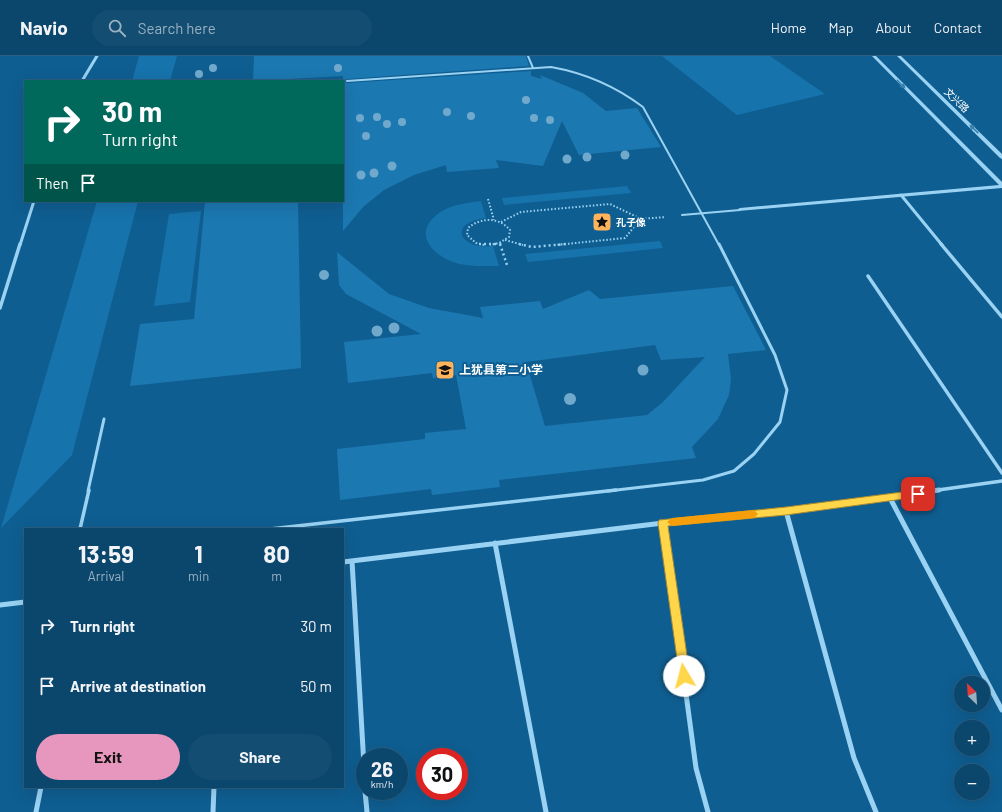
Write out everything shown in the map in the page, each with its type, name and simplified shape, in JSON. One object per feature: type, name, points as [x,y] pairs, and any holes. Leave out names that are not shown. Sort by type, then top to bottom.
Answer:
[{"type":"street","points":[[83,80],[96,56]]},
{"type":"street","points":[[874,56],[1002,186]]},
{"type":"street","name":"文兴路","points":[[899,56],[1002,157]]},
{"type":"street","points":[[740,210],[1002,186]]},
{"type":"street","points":[[901,195],[1002,317]]},
{"type":"street","points":[[0,308],[34,202]]},
{"type":"street","points":[[868,276],[1002,473]]},
{"type":"street","points":[[344,562],[663,523],[786,511],[890,498],[1002,481]]},
{"type":"street","points":[[890,498],[1002,710]]},
{"type":"street","points":[[786,511],[854,758],[876,812]]},
{"type":"street","points":[[663,523],[696,768],[708,812]]},
{"type":"street","points":[[495,543],[546,812]]},
{"type":"street","points":[[352,561],[363,748]]},
{"type":"street","points":[[0,605],[24,602]]},
{"type":"street","points":[[36,812],[41,788]]},
{"type":"street","points":[[213,812],[214,788]]},
{"type":"street","points":[[366,800],[367,812]]},
{"type":"lane","points":[[528,56],[533,68]]},
{"type":"lane","points":[[279,528],[703,480],[734,471],[754,454],[780,422],[786,390],[775,355],[703,213],[643,107],[630,96],[576,72],[551,67],[347,81]]},
{"type":"lane","points":[[682,215],[740,210]]},
{"type":"lane","points":[[80,528],[104,419]]},
{"type":"path","points":[[488,199],[494,220]]},
{"type":"path","points":[[501,222],[521,212],[610,204],[638,217],[638,220],[640,221],[625,238],[532,247],[505,240]]},
{"type":"path","points":[[638,220],[682,215]]},
{"type":"path","points":[[484,220],[494,220],[505,224],[510,230],[509,237],[500,243],[481,244],[471,241],[467,235],[468,228],[474,223],[484,220]]},
{"type":"path","points":[[500,243],[507,265]]},
{"type":"shaded area","points":[[139,56],[177,56],[170,80],[132,80]]},
{"type":"shaded area","points":[[662,56],[770,56],[825,94],[737,115]]},
{"type":"shaded area","points":[[627,186],[631,193],[504,205],[502,198]]},
{"type":"shaded area","points":[[481,201],[486,218],[473,221],[466,225],[462,230],[462,235],[472,244],[493,246],[499,266],[458,264],[444,258],[430,246],[427,240],[426,232],[428,225],[433,218],[442,211],[451,207]]},
{"type":"shaded area","points":[[97,202],[138,202],[72,455],[1,528]]},
{"type":"shaded area","points":[[201,211],[190,302],[154,306],[169,214]]},
{"type":"shaded area","points":[[660,241],[663,248],[528,262],[525,254]]},
{"type":"building","points":[[254,56],[526,56],[529,66],[347,79],[345,82],[531,71],[531,76],[542,79],[540,75],[583,93],[606,111],[637,108],[661,147],[579,155],[562,121],[543,166],[496,160],[499,168],[447,172],[446,165],[414,175],[384,190],[363,207],[343,231],[343,76],[253,80]]},
{"type":"building","points":[[205,202],[298,202],[301,368],[130,386],[140,324],[194,319]]},
{"type":"building","points":[[337,252],[389,294],[429,308],[483,318],[480,307],[540,301],[543,309],[589,290],[600,299],[733,286],[766,350],[728,354],[731,379],[729,395],[718,419],[692,447],[696,458],[499,480],[500,487],[432,495],[431,489],[340,500],[337,449],[425,439],[425,433],[466,429],[456,375],[433,378],[432,373],[348,383],[344,342],[421,334],[346,294],[339,285]],"holes":[[[655,345],[661,360],[705,357],[663,402],[647,415],[545,426],[526,362]]]},
{"type":"slow traffic","points":[[672,522],[754,514]]},
{"type":"place","name":"孔子像","points":[[602,222]]},
{"type":"place","name":"上犹县第二小学","points":[[445,370]]},
{"type":"route","points":[[684,676],[663,523],[786,511],[918,494]]}]
